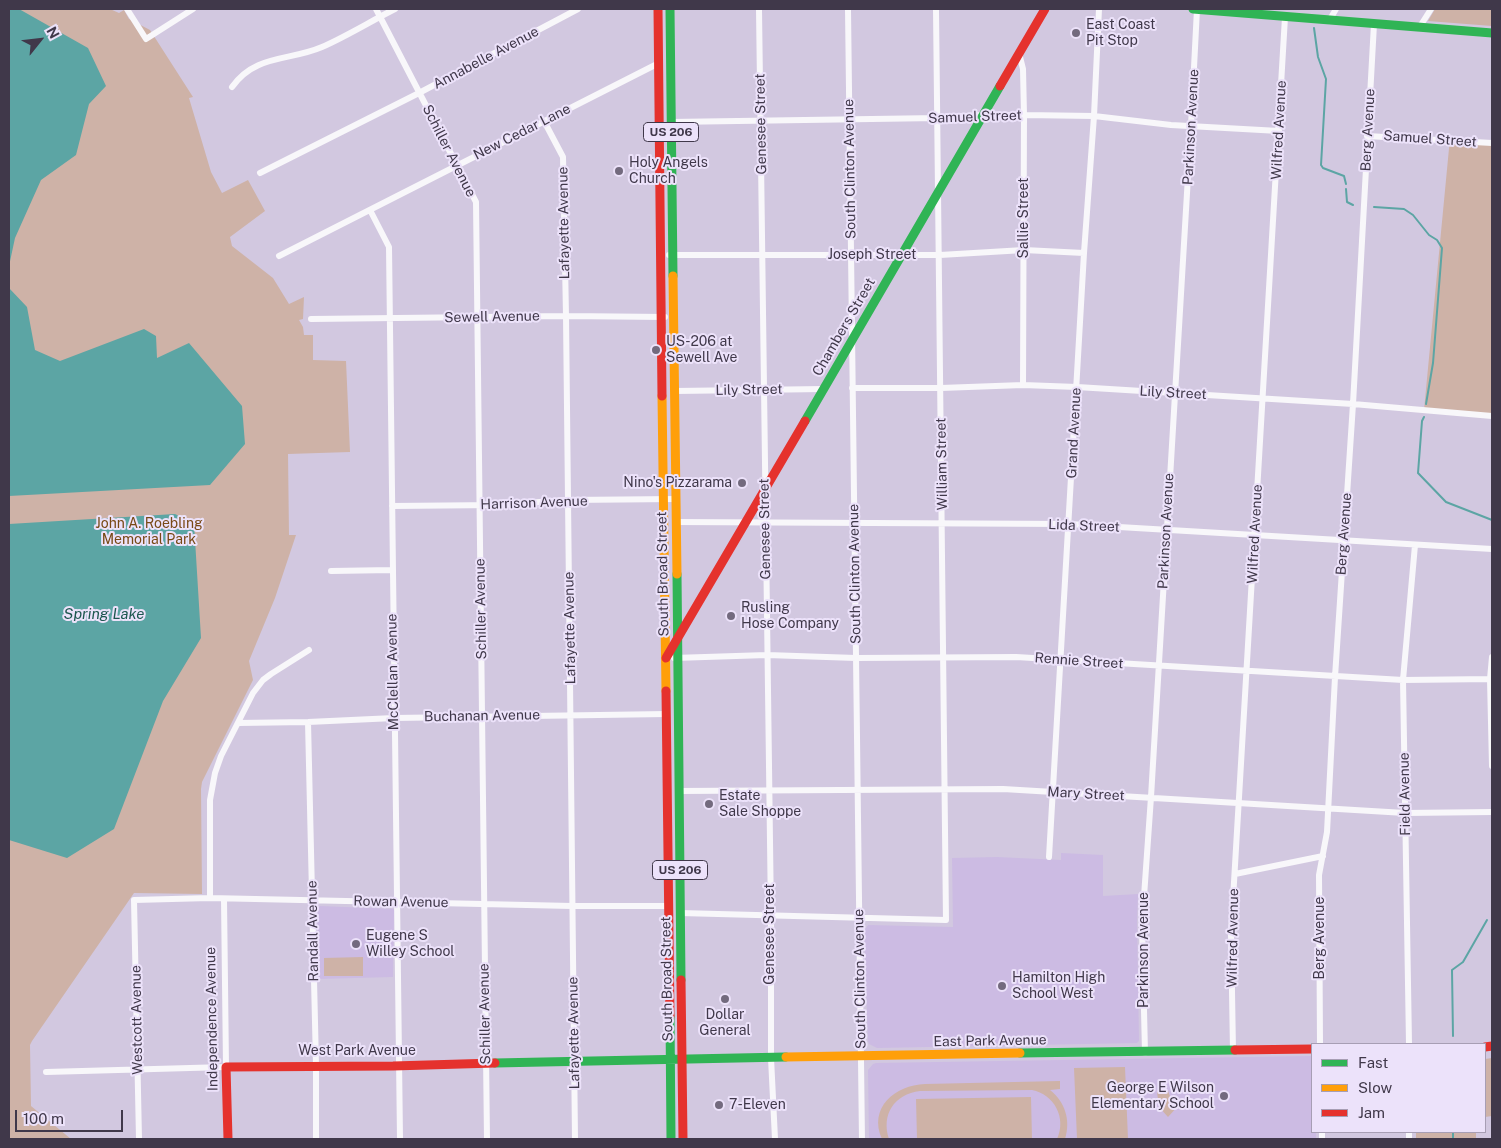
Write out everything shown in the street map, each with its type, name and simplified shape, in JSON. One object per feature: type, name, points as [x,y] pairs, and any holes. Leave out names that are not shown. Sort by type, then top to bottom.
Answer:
[{"type":"main road","name":"South Broad Street","points":[[658,9],[671,1139]]},
{"type":"main road","name":"South Broad Street","points":[[670,9],[683,1139]]},
{"type":"main road","name":"Chambers Street","points":[[666,658],[1045,9]]},
{"type":"main road","points":[[1195,9],[1265,12],[1285,17],[1492,33]]},
{"type":"main road","name":"East Park Avenue","points":[[669,1060],[1311,1049]]},
{"type":"main road","name":"West Park Avenue","points":[[226,1067],[399,1066],[574,1060],[669,1060]]},
{"type":"main road","name":"Independence Avenue","points":[[226,1067],[228,1139]]},
{"type":"street","points":[[128,9],[146,39],[193,9]]},
{"type":"street","name":"Schiller Avenue","points":[[376,9],[476,202],[487,1139]]},
{"type":"street","points":[[232,87],[240,77],[264,62],[316,49],[395,9]]},
{"type":"street","name":"Annabelle Avenue","points":[[260,173],[419,93],[578,9]]},
{"type":"street","name":"Genesee Street","points":[[759,9],[771,916],[771,1058],[775,1139]]},
{"type":"street","name":"South Clinton Avenue","points":[[848,9],[862,1139]]},
{"type":"street","name":"William Street","points":[[859,918],[946,920],[936,9]]},
{"type":"street","name":"Grand Avenue","points":[[1049,857],[1099,9]]},
{"type":"street","name":"Parkinson Avenue","points":[[1145,1053],[1142,925],[1191,126],[1195,9]]},
{"type":"street","points":[[1329,21],[1336,9]]},
{"type":"street","points":[[1419,28],[1431,9]]},
{"type":"street","name":"Wilfred Avenue","points":[[1233,1051],[1231,932],[1285,17]]},
{"type":"street","name":"Berg Avenue","points":[[1320,1043],[1319,875],[1327,832],[1374,24]]},
{"type":"street","name":"Sallie Street","points":[[1019,52],[1023,69],[1024,115],[1023,385]]},
{"type":"street","name":"New Cedar Lane","points":[[278,256],[658,63]]},
{"type":"street","name":"Samuel Street","points":[[671,122],[1024,115],[1094,116],[1191,126],[1278,130]]},
{"type":"street","name":"Lafayette Avenue","points":[[544,121],[563,157],[575,1139]]},
{"type":"street","name":"Samuel Street","points":[[1367,136],[1492,143]]},
{"type":"street","name":"McClellan Avenue","points":[[370,210],[389,247],[400,1139]]},
{"type":"street","name":"Joseph Street","points":[[660,255],[940,255],[1024,250],[1084,253]]},
{"type":"street","name":"Sewell Avenue","points":[[311,319],[566,316],[674,318]]},
{"type":"street","name":"Lily Street","points":[[852,388],[941,388],[1023,385],[1077,387],[1353,404],[1492,416]]},
{"type":"street","name":"Lily Street","points":[[675,391],[824,389]]},
{"type":"street","name":"Harrison Avenue","points":[[392,506],[479,505],[568,500],[676,499]]},
{"type":"street","name":"Lida Street","points":[[675,522],[1068,524],[1492,549]]},
{"type":"street","name":"Field Avenue","points":[[1409,1043],[1403,680],[1415,545]]},
{"type":"street","points":[[331,571],[392,570]]},
{"type":"street","points":[[210,898],[211,791],[221,756],[253,693],[263,680],[310,650]]},
{"type":"street","name":"Rennie Street","points":[[666,658],[767,655],[856,658],[1016,657],[1335,677],[1403,680],[1491,679]]},
{"type":"street","points":[[1492,657],[1492,766]]},
{"type":"street","points":[[666,680],[677,679]]},
{"type":"street","name":"Buchanan Avenue","points":[[238,723],[394,718],[666,714]]},
{"type":"street","name":"Randall Avenue","points":[[308,722],[316,1139]]},
{"type":"street","name":"Mary Street","points":[[679,791],[1003,789],[1405,813],[1492,812]]},
{"type":"street","points":[[1235,874],[1323,856]]},
{"type":"street","name":"Rowan Avenue","points":[[134,900],[210,898],[398,903],[668,906]]},
{"type":"street","name":"Independence Avenue","points":[[224,899],[226,1067]]},
{"type":"street","name":"Westcott Avenue","points":[[134,900],[139,1139]]},
{"type":"street","points":[[680,913],[859,918]]},
{"type":"street","name":"West Park Avenue","points":[[46,1072],[138,1071],[226,1067]]},
{"type":"shaded area","name":"Hamilton High School West","points":[[1061,853],[1103,855],[1103,896],[1138,894],[1139,1041],[1137,1043],[877,1048],[869,1044],[864,931],[868,925],[953,927],[952,858],[997,857],[1061,860]]},
{"type":"shaded area","name":"Eugene S Willey School","points":[[320,906],[394,909],[393,977],[318,979],[317,909]]},
{"type":"shaded area","points":[[1311,1056],[1311,1133],[1316,1133],[1316,1139],[869,1139],[868,1070],[876,1063]]},
{"type":"green space","name":"John A. Roebling Memorial Park","points":[[9,9],[110,9],[119,13],[124,10],[129,19],[150,30],[193,97],[189,98],[211,172],[222,193],[248,180],[265,211],[230,237],[232,246],[273,278],[289,304],[304,297],[303,319],[299,320],[303,327],[304,335],[313,335],[313,360],[346,361],[350,452],[288,454],[289,535],[296,535],[275,598],[249,661],[253,680],[202,782],[202,894],[134,893],[30,1045],[31,1106],[71,1139],[9,1139]]},
{"type":"green space","points":[[1435,9],[1492,9],[1492,26],[1428,21]]},
{"type":"green space","points":[[1450,138],[1492,142],[1492,416],[1424,410]]},
{"type":"green space","points":[[363,957],[363,976],[324,976],[324,958]]},
{"type":"green space","points":[[1492,1058],[1492,1116],[1486,1117],[1486,1059]]},
{"type":"green space","points":[[1125,1067],[1128,1139],[1077,1139],[1074,1068]]},
{"type":"green space","points":[[1060,1081],[1060,1089],[1050,1090],[1060,1100],[1067,1118],[1065,1139],[1057,1139],[1060,1131],[1059,1115],[1052,1102],[1047,1096],[1032,1090],[920,1091],[911,1093],[903,1096],[892,1107],[888,1114],[887,1122],[889,1139],[882,1139],[879,1117],[882,1108],[887,1100],[895,1094],[914,1085]]},
{"type":"green space","points":[[1162,1089],[1168,1091],[1171,1099],[1178,1106],[1168,1117],[1159,1107],[1157,1092]]},
{"type":"green space","points":[[1031,1097],[1032,1139],[917,1139],[916,1099]]},
{"type":"green space","points":[[1416,1133],[1476,1133],[1476,1139],[1416,1139]]},
{"type":"water","points":[[9,9],[19,9],[88,48],[106,86],[89,104],[76,155],[41,180],[15,238],[9,266]]},
{"type":"water","points":[[9,288],[27,307],[35,350],[60,361],[144,329],[156,336],[157,358],[189,343],[242,406],[245,444],[210,485],[9,496]]},
{"type":"water","name":"Spring Lake","points":[[175,514],[194,523],[201,638],[163,701],[114,829],[67,858],[9,840],[9,524]]},
{"type":"waterway","points":[[1314,28],[1318,57],[1326,79],[1321,165],[1323,168],[1344,176],[1346,184]]},
{"type":"waterway","points":[[1346,189],[1347,202],[1353,205]]},
{"type":"waterway","points":[[1374,207],[1404,209],[1413,215],[1429,235],[1437,240],[1442,248],[1433,363],[1426,404]]},
{"type":"waterway","points":[[1424,417],[1422,421],[1418,473],[1446,502],[1492,520]]},
{"type":"waterway","points":[[1453,1036],[1452,970],[1463,962],[1487,920]]},
{"type":"waterway","points":[[1453,1133],[1453,1139]]},
{"type":"traffic: fast","points":[[670,9],[673,276]]},
{"type":"traffic: fast","points":[[1193,9],[1492,33]]},
{"type":"traffic: fast","points":[[805,421],[1000,86]]},
{"type":"traffic: fast","points":[[677,574],[681,980]]},
{"type":"traffic: fast","points":[[670,1016],[671,1139]]},
{"type":"traffic: fast","points":[[1020,1053],[1235,1050]]},
{"type":"traffic: fast","points":[[495,1063],[786,1057]]},
{"type":"traffic: slow","points":[[673,276],[677,574]]},
{"type":"traffic: slow","points":[[662,396],[666,691]]},
{"type":"traffic: slow","points":[[786,1057],[1020,1053]]},
{"type":"traffic: jam","points":[[658,9],[662,396]]},
{"type":"traffic: jam","points":[[1000,86],[1045,9]]},
{"type":"traffic: jam","points":[[666,658],[805,421]]},
{"type":"traffic: jam","points":[[666,691],[670,1016]]},
{"type":"traffic: jam","points":[[681,980],[683,1139]]},
{"type":"traffic: jam","points":[[1486,1047],[1492,1046]]},
{"type":"traffic: jam","points":[[1235,1050],[1311,1049]]},
{"type":"traffic: jam","points":[[228,1139],[226,1067],[495,1063]]},
{"type":"place","name":"East Coast Pit Stop","points":[[1076,33]]},
{"type":"place","name":"Holy Angels Church","points":[[619,171]]},
{"type":"place","name":"US-206 at Sewell Ave","points":[[656,350]]},
{"type":"place","name":"Nino's Pizzarama","points":[[742,483]]},
{"type":"place","name":"Rusling Hose Company","points":[[731,616]]},
{"type":"place","name":"Estate Sale Shoppe","points":[[709,804]]},
{"type":"place","name":"Eugene S Willey School","points":[[356,944]]},
{"type":"place","name":"Hamilton High School West","points":[[1002,986]]},
{"type":"place","name":"Dollar General","points":[[725,999]]},
{"type":"place","name":"George E Wilson Elementary School","points":[[1224,1096]]},
{"type":"place","name":"7-Eleven","points":[[719,1105]]}]
